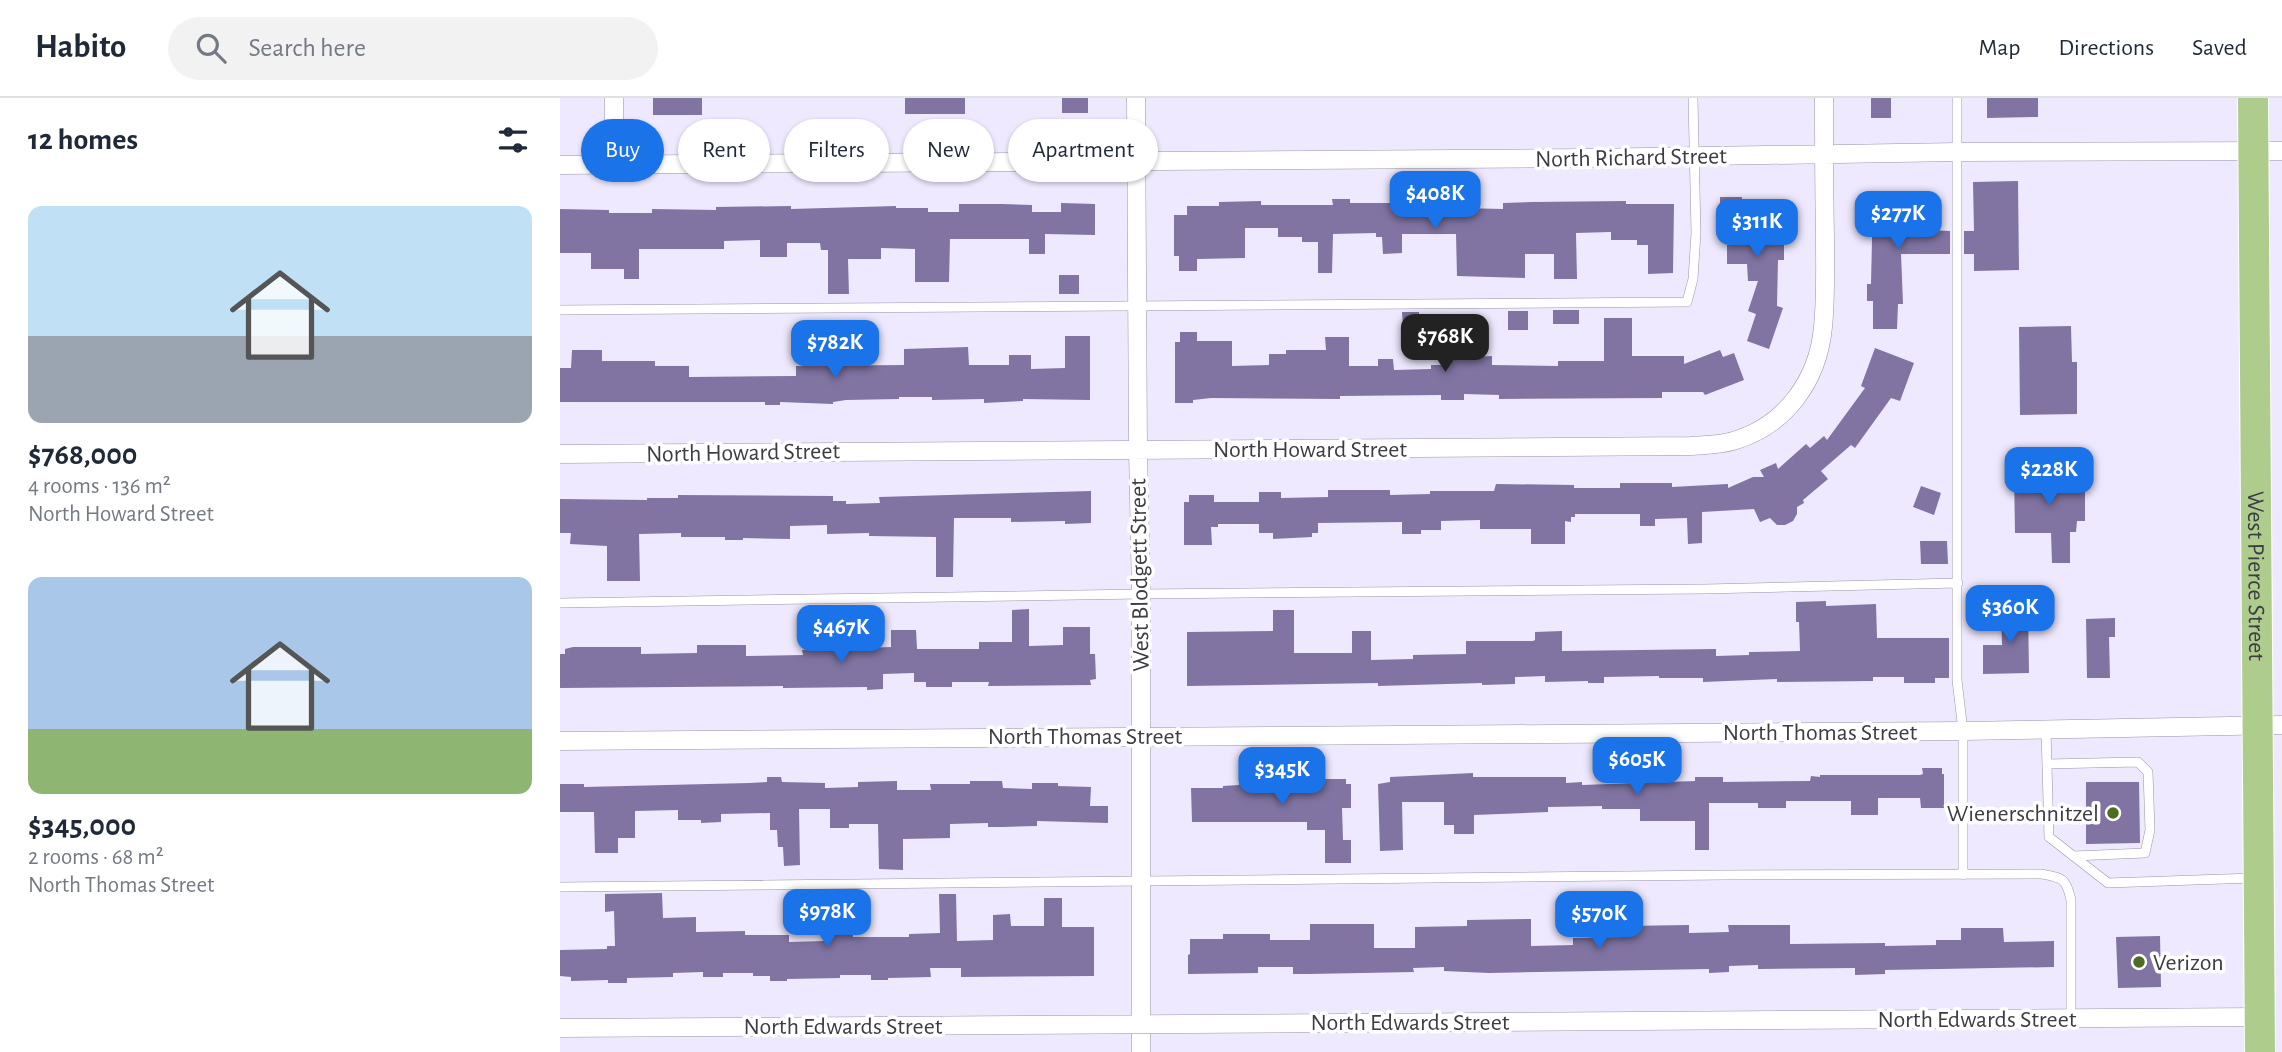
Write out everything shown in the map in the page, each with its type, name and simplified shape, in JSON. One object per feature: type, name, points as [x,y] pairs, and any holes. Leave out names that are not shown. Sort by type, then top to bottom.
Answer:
[{"type":"highway","name":"West Pierce Street","points":[[2253,98],[2268,151],[2270,726],[2259,878],[2260,1052]]},
{"type":"street","points":[[614,98],[614,119]]},
{"type":"street","name":"West Blodgett Street","points":[[1136,98],[1136,119]]},
{"type":"street","name":"North Howard Street","points":[[560,454],[1691,446],[1731,442],[1751,435],[1775,421],[1800,396],[1820,348],[1824,291],[1824,98]]},
{"type":"street","name":"North Richard Street","points":[[1158,160],[2268,151]]},
{"type":"street","name":"North Richard Street","points":[[664,164],[1008,161]]},
{"type":"street","name":"North Richard Street","points":[[560,165],[581,165]]},
{"type":"street","name":"West Blodgett Street","points":[[1136,182],[1141,594],[1142,1052]]},
{"type":"street","name":"North Thomas Street","points":[[560,741],[1963,731],[2270,726]]},
{"type":"street","name":"North Edwards Street","points":[[560,1028],[2260,1017]]},
{"type":"lane","points":[[560,310],[1688,302],[1693,278],[1696,233],[1693,98]]},
{"type":"lane","points":[[1957,98],[1957,680],[1963,731],[1963,875]]},
{"type":"lane","points":[[560,603],[1705,589],[1958,583]]},
{"type":"lane","points":[[2046,730],[2049,837],[2108,883],[2259,878]]},
{"type":"lane","points":[[2047,764],[2138,762],[2148,772],[2150,830],[2145,853],[2073,856]]},
{"type":"lane","points":[[560,887],[879,882],[2042,874],[2064,880],[2068,885],[2071,900],[2071,1018]]},
{"type":"building","points":[[653,98],[702,98],[702,115],[653,115]]},
{"type":"building","points":[[905,98],[965,98],[965,114],[905,114]]},
{"type":"building","points":[[1062,98],[1088,98],[1088,113],[1062,113]]},
{"type":"building","points":[[1871,98],[1891,98],[1891,118],[1871,118]]},
{"type":"building","points":[[1987,98],[2038,98],[2038,117],[1987,118]]},
{"type":"building","points":[[2018,181],[2019,270],[1974,271],[1974,254],[1964,254],[1964,231],[1974,231],[1973,182]]},
{"type":"building","points":[[1880,193],[1912,193],[1912,196],[1921,196],[1921,206],[1926,206],[1925,230],[1950,231],[1950,254],[1901,254],[1903,304],[1898,304],[1897,329],[1873,329],[1873,301],[1867,301],[1867,284],[1871,284],[1873,196],[1880,196]]},
{"type":"building","points":[[1720,197],[1779,200],[1779,244],[1784,244],[1784,260],[1778,260],[1777,306],[1783,308],[1769,349],[1747,341],[1756,314],[1748,311],[1758,281],[1748,281],[1747,264],[1727,264],[1727,245],[1731,245],[1730,213],[1720,213]]},
{"type":"building","points":[[1332,199],[1350,199],[1350,203],[1461,203],[1461,208],[1503,209],[1503,203],[1532,202],[1626,201],[1626,204],[1674,204],[1673,273],[1648,274],[1648,245],[1637,245],[1637,240],[1611,240],[1611,232],[1576,233],[1577,279],[1554,279],[1554,254],[1525,254],[1525,278],[1457,276],[1456,234],[1402,234],[1402,253],[1383,254],[1382,237],[1376,237],[1376,233],[1333,234],[1332,273],[1318,273],[1318,242],[1302,242],[1302,237],[1278,237],[1278,228],[1245,228],[1245,258],[1197,259],[1197,271],[1179,271],[1179,256],[1174,256],[1174,215],[1187,215],[1187,206],[1219,206],[1219,202],[1261,201],[1261,205],[1333,205]]},
{"type":"building","points":[[1061,203],[1095,204],[1095,235],[1045,234],[1045,254],[1029,254],[1029,239],[950,239],[949,282],[915,282],[915,249],[881,248],[881,259],[848,259],[849,294],[828,294],[828,250],[821,250],[820,243],[787,243],[787,257],[760,257],[760,240],[724,241],[724,249],[639,249],[639,279],[624,279],[624,269],[591,269],[591,253],[560,253],[560,209],[652,213],[652,209],[716,210],[716,207],[791,206],[791,209],[896,206],[928,208],[928,212],[959,212],[959,204],[1002,204],[1032,205],[1032,212],[1061,212]]},
{"type":"building","points":[[1059,275],[1079,275],[1079,294],[1059,294]]},
{"type":"building","points":[[1553,310],[1579,310],[1579,324],[1553,324]]},
{"type":"building","points":[[1508,311],[1528,311],[1528,330],[1508,330]]},
{"type":"building","points":[[1402,312],[1419,312],[1419,327],[1403,327]]},
{"type":"building","points":[[1604,318],[1632,318],[1632,356],[1684,356],[1684,364],[1720,350],[1723,357],[1734,353],[1744,380],[1705,395],[1703,392],[1662,392],[1662,398],[1499,399],[1499,395],[1464,394],[1464,400],[1441,400],[1441,395],[1340,396],[1340,399],[1211,398],[1193,400],[1193,403],[1175,403],[1175,342],[1180,342],[1180,332],[1197,332],[1197,341],[1232,341],[1232,366],[1269,365],[1269,354],[1286,354],[1286,350],[1326,350],[1325,337],[1349,337],[1349,366],[1378,366],[1378,359],[1393,359],[1394,370],[1431,369],[1431,365],[1448,365],[1448,351],[1475,350],[1475,357],[1492,356],[1492,365],[1558,366],[1558,361],[1604,361]]},
{"type":"building","points":[[2071,326],[2072,362],[2077,362],[2077,414],[2020,415],[2019,327]]},
{"type":"building","points":[[1065,336],[1090,336],[1090,400],[1023,399],[984,403],[984,399],[932,400],[932,397],[899,397],[846,400],[833,404],[780,402],[780,405],[765,405],[765,402],[560,402],[560,368],[571,368],[572,350],[602,350],[602,361],[655,361],[655,366],[689,366],[689,377],[796,376],[796,366],[904,365],[904,349],[968,347],[969,365],[1009,365],[1009,355],[1031,355],[1031,369],[1065,368]]},
{"type":"building","points":[[1875,348],[1914,363],[1900,401],[1891,398],[1855,448],[1851,445],[1821,471],[1828,479],[1803,500],[1804,503],[1797,507],[1793,521],[1785,525],[1777,525],[1770,518],[1760,522],[1754,509],[1702,512],[1702,543],[1688,544],[1687,518],[1655,519],[1655,526],[1640,526],[1640,514],[1575,514],[1575,517],[1571,517],[1571,522],[1565,521],[1565,544],[1531,544],[1531,529],[1480,529],[1480,520],[1441,521],[1441,530],[1421,530],[1421,534],[1402,534],[1402,522],[1318,523],[1318,533],[1312,533],[1312,537],[1273,539],[1273,533],[1259,533],[1259,524],[1218,524],[1218,527],[1211,527],[1212,545],[1184,545],[1184,502],[1189,502],[1189,495],[1214,495],[1214,502],[1259,502],[1259,492],[1281,492],[1281,498],[1328,497],[1328,490],[1390,490],[1390,495],[1430,494],[1430,491],[1494,491],[1496,484],[1620,488],[1620,483],[1672,483],[1672,487],[1728,484],[1728,488],[1753,477],[1764,477],[1760,470],[1776,463],[1778,469],[1806,444],[1810,448],[1824,436],[1827,440],[1865,388],[1861,386]]},
{"type":"building","points":[[2076,470],[2076,490],[2085,490],[2085,521],[2077,521],[2076,532],[2070,532],[2070,563],[2052,563],[2051,533],[2015,533],[2014,471]]},
{"type":"building","points":[[1921,486],[1941,493],[1934,515],[1913,507]]},
{"type":"building","points":[[1091,491],[1091,523],[954,518],[953,577],[936,577],[936,537],[869,536],[869,533],[827,534],[827,525],[790,526],[790,539],[725,540],[725,537],[681,537],[681,533],[639,534],[640,581],[607,581],[607,546],[570,544],[571,533],[560,533],[560,499],[647,500],[678,498],[678,495],[833,496],[833,501],[846,501],[846,504],[880,503],[879,497]]},
{"type":"building","points":[[1920,541],[1947,541],[1948,564],[1921,564]]},
{"type":"building","points":[[1826,601],[1826,606],[1876,604],[1877,638],[1949,638],[1949,678],[1935,678],[1935,683],[1904,683],[1904,677],[1873,677],[1873,681],[1777,682],[1777,679],[1703,682],[1703,678],[1659,676],[1604,677],[1604,683],[1588,683],[1545,682],[1545,676],[1515,677],[1515,684],[1482,685],[1378,686],[1378,683],[1187,686],[1187,632],[1273,631],[1273,610],[1294,610],[1294,653],[1352,653],[1352,631],[1371,631],[1371,660],[1413,659],[1413,655],[1466,654],[1466,641],[1533,641],[1535,632],[1562,631],[1562,651],[1716,649],[1716,656],[1800,651],[1796,602]]},
{"type":"building","points":[[2001,607],[2028,607],[2029,673],[1983,674],[1983,645],[2002,645]]},
{"type":"building","points":[[1029,609],[1029,646],[1063,645],[1063,627],[1090,627],[1090,654],[1095,654],[1096,679],[1090,680],[1091,685],[988,686],[989,682],[952,682],[952,687],[926,687],[926,682],[914,682],[914,673],[883,674],[883,689],[867,690],[867,687],[783,686],[560,688],[560,654],[565,654],[565,649],[573,647],[641,647],[641,654],[697,653],[697,645],[746,645],[746,656],[803,655],[802,650],[891,647],[891,630],[916,630],[917,649],[979,649],[979,642],[1012,642],[1012,610]]},
{"type":"building","points":[[2115,618],[2115,637],[2109,637],[2110,678],[2087,678],[2086,619]]},
{"type":"building","points":[[1922,768],[1942,768],[1944,808],[1921,808],[1920,798],[1878,798],[1878,815],[1851,815],[1851,801],[1786,801],[1786,808],[1758,808],[1758,803],[1709,803],[1709,850],[1695,850],[1695,821],[1640,821],[1640,809],[1602,809],[1602,806],[1548,807],[1548,812],[1474,815],[1474,834],[1454,834],[1454,825],[1444,825],[1444,802],[1402,802],[1403,850],[1380,851],[1378,784],[1390,782],[1390,777],[1473,773],[1473,777],[1566,777],[1566,783],[1582,782],[1582,785],[1695,781],[1695,777],[1723,777],[1723,782],[1810,781],[1811,776],[1820,775],[1920,775],[1923,774]]},
{"type":"building","points":[[767,777],[781,777],[782,782],[825,783],[825,788],[858,787],[858,782],[897,781],[897,790],[931,790],[930,784],[970,784],[970,781],[1002,781],[1003,788],[1032,789],[1032,783],[1091,787],[1090,806],[1108,806],[1108,823],[1037,821],[1037,826],[1003,827],[988,827],[988,823],[950,824],[950,838],[903,839],[903,870],[879,869],[878,824],[849,824],[849,828],[830,828],[830,809],[799,809],[800,865],[784,866],[783,847],[778,847],[777,830],[770,830],[770,813],[721,814],[721,822],[701,823],[701,820],[678,820],[678,810],[635,811],[635,838],[618,838],[618,853],[595,853],[594,812],[560,812],[560,784],[584,784],[584,787],[749,783],[767,782]]},
{"type":"building","points":[[1346,779],[1346,784],[1351,784],[1351,808],[1342,808],[1343,840],[1351,840],[1351,863],[1325,863],[1325,830],[1307,830],[1307,822],[1192,822],[1191,788],[1223,788],[1239,785],[1239,781]]},
{"type":"building","name":"Wienerschnitzel","points":[[2086,782],[2139,782],[2140,843],[2086,844]]},
{"type":"building","points":[[662,893],[663,918],[696,917],[696,932],[745,931],[745,935],[789,935],[789,942],[824,941],[824,927],[836,927],[836,917],[853,917],[853,937],[909,937],[909,934],[940,933],[939,894],[956,894],[957,941],[993,940],[993,915],[1010,914],[1011,926],[1044,926],[1044,898],[1062,898],[1062,927],[1094,927],[1094,976],[961,977],[961,968],[930,968],[931,977],[888,980],[871,980],[871,975],[840,975],[840,978],[770,981],[770,976],[753,976],[753,973],[723,973],[723,977],[703,977],[703,972],[673,973],[673,977],[627,978],[627,983],[608,983],[608,980],[571,981],[571,977],[560,976],[560,950],[607,949],[607,946],[615,946],[614,911],[605,912],[605,894]]},
{"type":"building","points":[[1531,919],[1531,946],[1573,945],[1573,938],[1624,937],[1624,926],[1689,925],[1689,933],[1729,932],[1728,925],[1790,925],[1790,944],[1885,943],[1885,946],[1936,945],[1936,940],[1961,940],[1961,928],[2003,928],[2004,942],[2054,941],[2054,967],[1885,970],[1885,974],[1855,975],[1855,968],[1758,969],[1758,965],[1729,966],[1729,972],[1709,973],[1709,969],[1489,973],[1444,971],[1444,967],[1413,968],[1414,972],[1293,974],[1293,967],[1258,967],[1258,973],[1188,974],[1190,939],[1223,939],[1223,934],[1270,934],[1270,940],[1310,940],[1310,924],[1374,924],[1374,948],[1415,948],[1415,927],[1467,926],[1467,920]]},
{"type":"building","name":"Verizon","points":[[2160,936],[2161,987],[2118,988],[2116,937]]},
{"type":"place","name":"Wienerschnitzel","points":[[2113,813]]},
{"type":"place","name":"Verizon","points":[[2139,962]]}]
